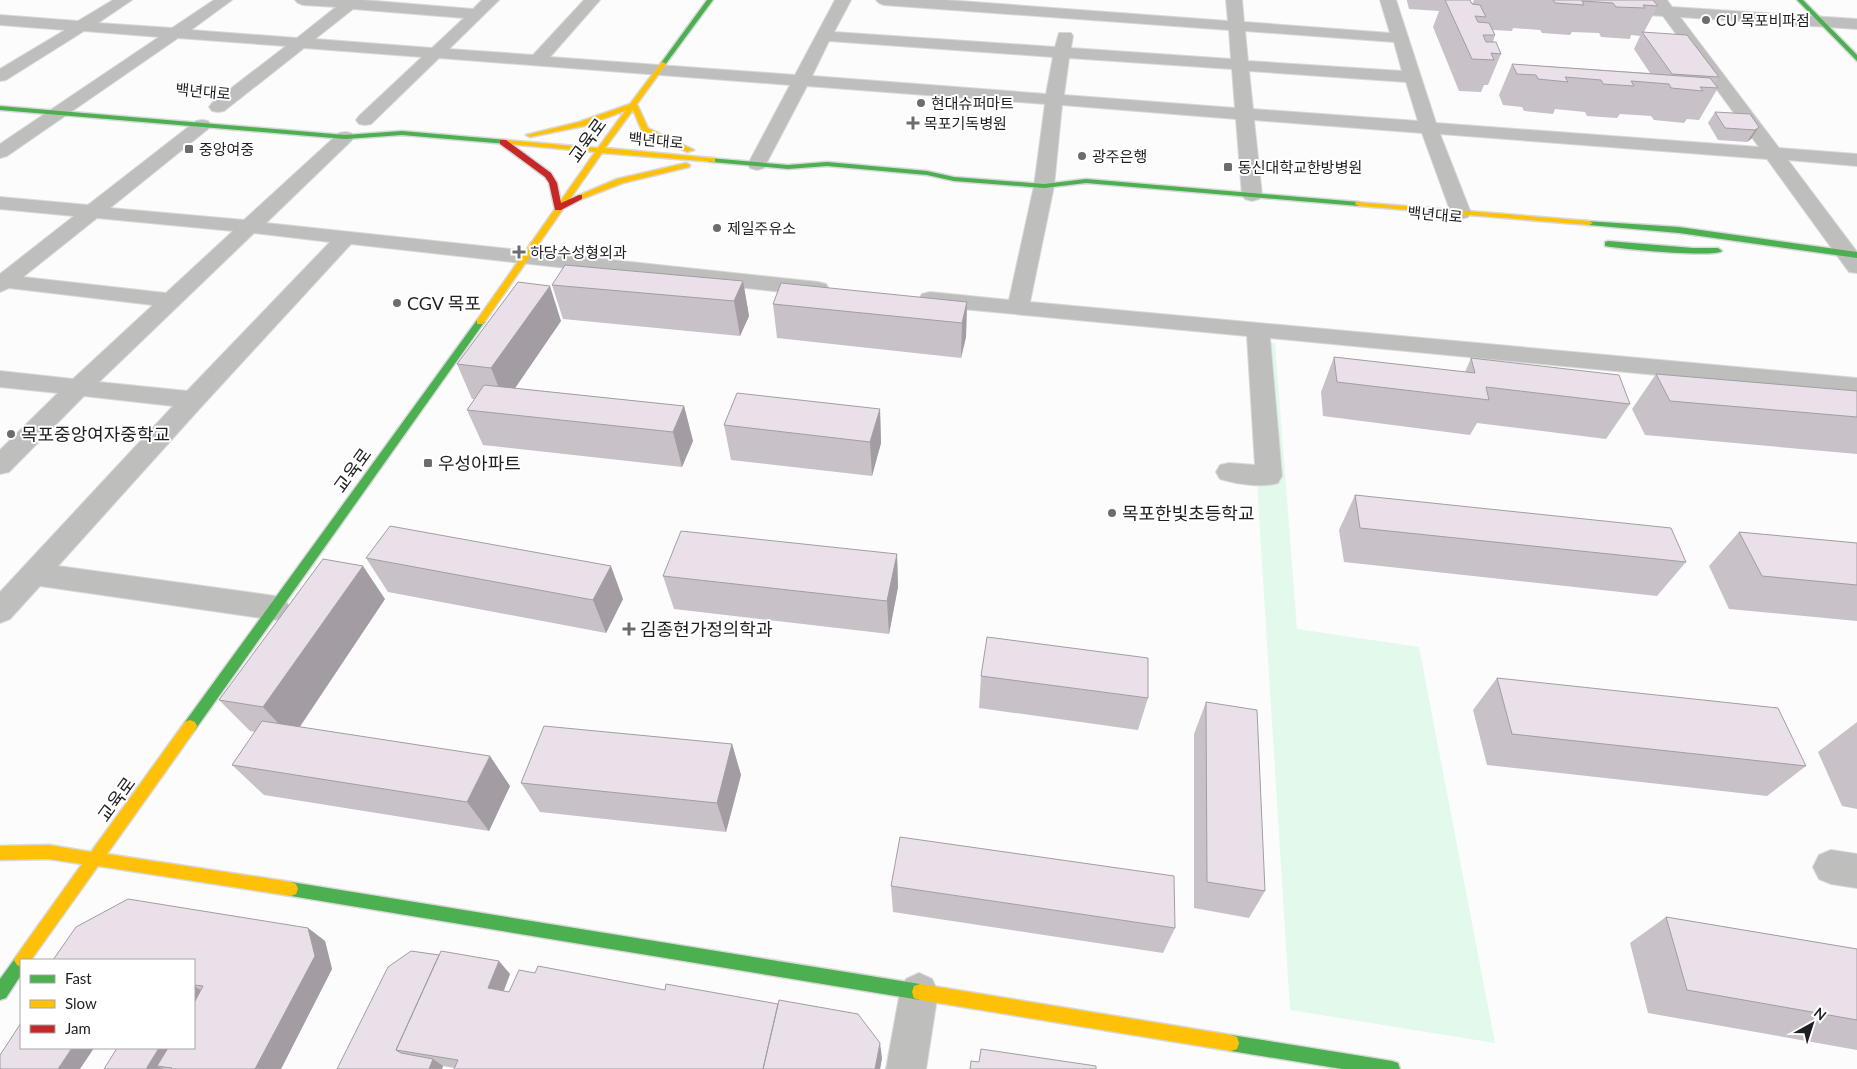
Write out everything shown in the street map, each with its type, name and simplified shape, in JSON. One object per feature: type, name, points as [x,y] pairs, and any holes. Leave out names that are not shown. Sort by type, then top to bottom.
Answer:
[{"type":"street","points":[[0,76],[124,0]]},
{"type":"street","points":[[0,152],[224,0]]},
{"type":"street","points":[[303,0],[353,2],[476,14]]},
{"type":"street","points":[[0,465],[78,388],[251,227],[355,125],[436,53],[491,0]]},
{"type":"street","points":[[537,61],[592,0]]},
{"type":"street","name":"교육로","points":[[23,959],[526,258],[558,208],[660,71],[710,0]]},
{"type":"street","points":[[757,164],[843,0]]},
{"type":"street","points":[[884,0],[1070,7],[1236,26],[1400,38]]},
{"type":"street","points":[[1234,0],[1252,195]]},
{"type":"street","points":[[1388,0],[1429,128],[1461,213]]},
{"type":"street","points":[[1800,0],[1857,59]]},
{"type":"street","points":[[214,107],[353,2]]},
{"type":"street","points":[[1663,5],[1773,153],[1847,257]]},
{"type":"street","points":[[1600,6],[1663,5],[1857,24]]},
{"type":"street","points":[[1018,307],[1044,186],[1054,100],[1070,7]]},
{"type":"street","points":[[0,20],[1857,160]]},
{"type":"street","points":[[824,36],[1413,78]]},
{"type":"street","points":[[63,94],[101,98]]},
{"type":"street","points":[[502,140],[581,124],[634,105],[645,129],[658,137],[712,160]]},
{"type":"street","name":"백년대로","points":[[214,107],[238,109]]},
{"type":"street","name":"백년대로","points":[[0,108],[202,125],[355,125],[402,133],[502,140],[788,167],[827,164],[927,173],[954,179],[1044,186],[1086,181],[1679,230],[1847,257]]},
{"type":"street","points":[[2,282],[202,125]]},
{"type":"street","name":"백년대로","points":[[355,125],[402,133]]},
{"type":"street","points":[[502,140],[548,175],[553,183],[558,208],[574,198],[613,182],[712,160]]},
{"type":"street","name":"백년대로","points":[[788,167],[820,177]]},
{"type":"street","name":"백년대로","points":[[921,185],[954,179]]},
{"type":"street","name":"백년대로","points":[[1044,186],[1075,196]]},
{"type":"street","points":[[0,203],[251,227],[839,291]]},
{"type":"street","points":[[0,611],[193,400],[345,238]]},
{"type":"street","points":[[1598,243],[1693,251],[1731,251]]},
{"type":"street","points":[[1750,251],[1847,257]]},
{"type":"street","points":[[2,282],[172,300]]},
{"type":"street","points":[[907,297],[1857,386]]},
{"type":"street","points":[[1228,472],[1269,476],[1258,330]]},
{"type":"street","points":[[0,379],[193,400]]},
{"type":"street","points":[[34,574],[275,608]]},
{"type":"street","points":[[0,853],[49,852],[390,904],[919,992],[1322,1063],[1392,1069]]},
{"type":"street","name":"교육로","points":[[0,992],[20,964]]},
{"type":"street","points":[[906,1069],[919,992]]},
{"type":"green space","points":[[1248,340],[1275,343],[1297,629],[1419,647],[1495,1043],[1290,1010]]},
{"type":"building","points":[[1445,0],[1470,0],[1472,4],[1480,5],[1486,17],[1475,16],[1478,22],[1489,23],[1495,35],[1483,35],[1486,42],[1496,42],[1501,54],[1491,53],[1494,60],[1472,59]]},
{"type":"building","points":[[1553,0],[1653,0],[1658,6],[1643,5],[1645,8],[1616,7],[1613,3],[1582,1],[1584,5],[1555,3]]},
{"type":"building","points":[[1642,32],[1687,35],[1719,77],[1672,74]]},
{"type":"building","points":[[1512,64],[1710,78],[1718,88],[1700,87],[1703,91],[1671,88],[1669,84],[1631,81],[1634,86],[1603,84],[1601,80],[1565,77],[1568,82],[1538,79],[1536,75],[1517,74]]},
{"type":"building","points":[[1715,112],[1750,114],[1759,127],[1755,130],[1725,128]]},
{"type":"building","points":[[565,265],[743,281],[734,301],[552,285]]},
{"type":"building","points":[[518,282],[550,286],[491,368],[457,364]]},
{"type":"building","points":[[781,283],[967,302],[962,323],[773,304]]},
{"type":"building","points":[[1334,357],[1475,373],[1471,358],[1619,375],[1630,404],[1486,387],[1489,400],[1337,382]]},
{"type":"building","points":[[1656,374],[1857,391],[1857,417],[1670,401]]},
{"type":"building","points":[[484,385],[684,406],[673,432],[467,410]]},
{"type":"building","points":[[737,393],[880,409],[870,442],[724,425]]},
{"type":"building","points":[[1355,495],[1671,528],[1686,562],[1360,528]]},
{"type":"building","points":[[390,526],[611,566],[593,600],[366,558]]},
{"type":"building","points":[[681,531],[897,554],[887,601],[663,576]]},
{"type":"building","points":[[1739,532],[1857,543],[1857,585],[1762,576]]},
{"type":"building","points":[[323,559],[363,566],[263,707],[219,700]]},
{"type":"building","points":[[987,637],[1148,658],[1148,698],[981,676]]},
{"type":"building","points":[[1497,678],[1778,708],[1806,766],[1512,734]]},
{"type":"building","points":[[1206,702],[1257,710],[1265,891],[1207,882]]},
{"type":"building","points":[[262,721],[490,756],[467,802],[232,765]]},
{"type":"building","points":[[544,726],[732,744],[717,803],[521,783]]},
{"type":"building","points":[[900,837],[1174,876],[1175,928],[891,886]]},
{"type":"building","points":[[128,899],[308,928],[315,956],[255,1069],[171,1069],[157,1066],[167,1049],[195,1049],[195,1001],[203,986],[195,985],[195,959],[54,959],[76,927]]},
{"type":"building","points":[[1666,917],[1857,949],[1857,1020],[1687,990]]},
{"type":"building","points":[[411,951],[439,955],[396,1050],[401,1053],[433,1059],[429,1069],[337,1069],[388,967]]},
{"type":"building","points":[[441,951],[499,961],[488,988],[509,992],[519,970],[535,973],[538,966],[665,990],[666,984],[778,1004],[763,1069],[454,1069],[458,1060],[396,1050]]},
{"type":"building","points":[[779,1000],[858,1014],[880,1043],[875,1069],[763,1069]]},
{"type":"building","points":[[20,1025],[20,1049],[71,1049],[58,1069],[0,1069],[0,1055]]},
{"type":"building","points":[[116,1049],[158,1049],[146,1069],[104,1069]]},
{"type":"building","points":[[981,1049],[1096,1066],[1096,1069],[970,1069],[971,1061],[979,1062]]},
{"type":"traffic: fast","points":[[663,64],[710,0]]},
{"type":"traffic: fast","points":[[1800,0],[1857,59]]},
{"type":"traffic: fast","points":[[0,108],[345,137],[402,133],[507,142]]},
{"type":"traffic: fast","points":[[757,164],[712,160],[788,167],[827,164],[927,173],[954,179],[1044,186],[1086,181],[1359,204]]},
{"type":"traffic: fast","points":[[1589,223],[1679,230],[1857,255]]},
{"type":"traffic: fast","points":[[1608,244],[1693,251],[1718,251]]},
{"type":"traffic: fast","points":[[190,726],[480,322]]},
{"type":"traffic: fast","points":[[291,889],[920,992]]},
{"type":"traffic: fast","points":[[0,992],[20,963]]},
{"type":"traffic: fast","points":[[1231,1043],[1392,1069]]},
{"type":"traffic: slow","points":[[480,322],[526,258],[558,208],[663,64]]},
{"type":"traffic: slow","points":[[530,135],[581,124],[634,105],[645,129],[690,150]]},
{"type":"traffic: slow","points":[[507,142],[712,160]]},
{"type":"traffic: slow","points":[[579,197],[620,181],[686,165]]},
{"type":"traffic: slow","points":[[1359,204],[1589,223]]},
{"type":"traffic: slow","points":[[23,959],[190,726]]},
{"type":"traffic: slow","points":[[0,853],[49,852],[291,889]]},
{"type":"traffic: slow","points":[[920,992],[1231,1043]]},
{"type":"traffic: jam","points":[[503,142],[548,175],[553,183],[558,208],[579,197]]},
{"type":"place","name":"CU 목포비파점","points":[[1706,20]]},
{"type":"place","name":"현대슈퍼마트","points":[[921,103]]},
{"type":"place","name":"목포기독병원","points":[[913,123]]},
{"type":"place","name":"중앙여중","points":[[189,149]]},
{"type":"place","name":"광주은행","points":[[1082,156]]},
{"type":"place","name":"동신대학교한방병원","points":[[1228,167]]},
{"type":"place","name":"제일주유소","points":[[717,228]]},
{"type":"place","name":"하당수성형외과","points":[[519,252]]},
{"type":"place","name":"CGV 목포","points":[[397,303]]},
{"type":"place","name":"목포중앙여자중학교","points":[[11,434]]},
{"type":"place","name":"우성아파트","points":[[428,463]]},
{"type":"place","name":"목포한빛초등학교","points":[[1112,513]]},
{"type":"place","name":"김종현가정의학과","points":[[629,629]]}]
